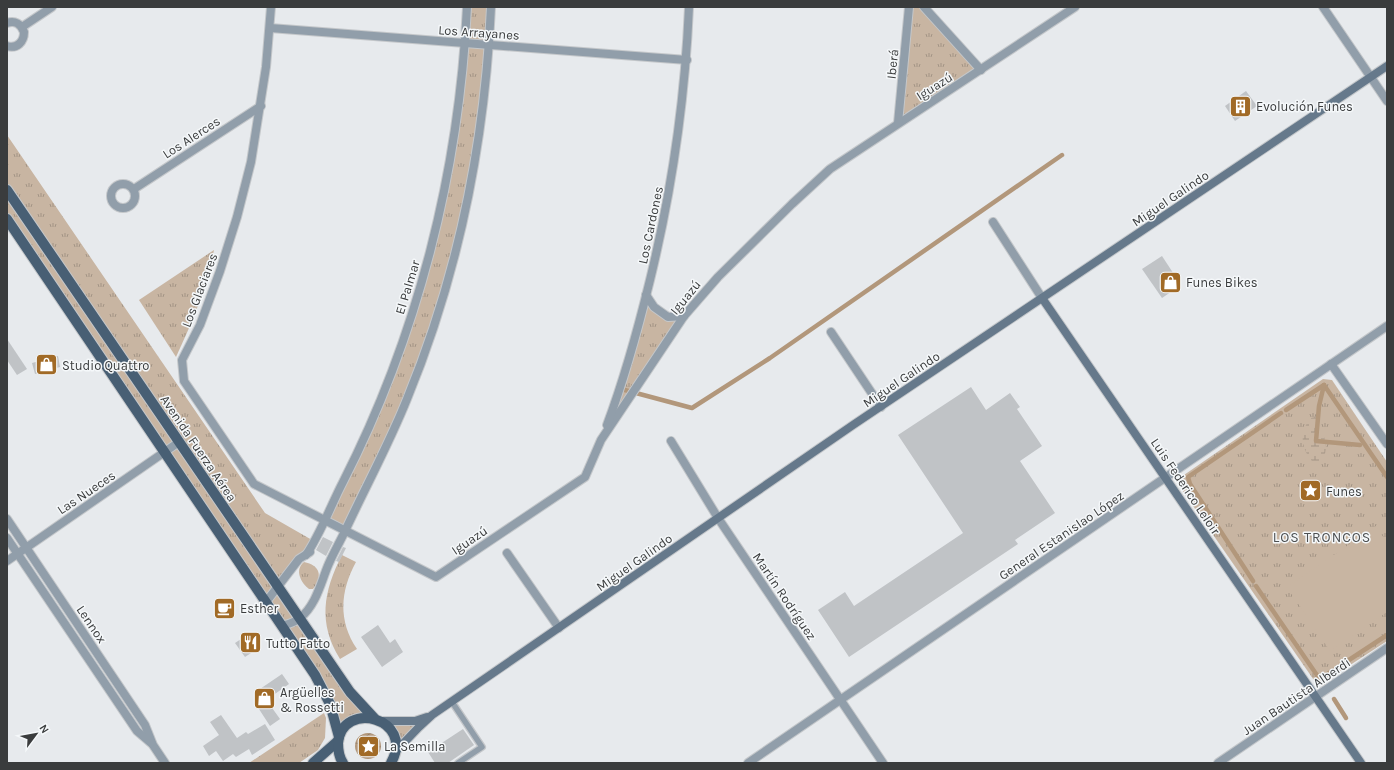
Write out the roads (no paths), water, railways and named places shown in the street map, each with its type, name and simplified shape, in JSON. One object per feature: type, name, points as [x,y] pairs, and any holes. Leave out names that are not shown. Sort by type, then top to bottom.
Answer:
[{"type":"main road","name":"Miguel Galindo","points":[[395,759],[418,727],[432,715],[881,407],[1387,66]]},
{"type":"main road","name":"Avenida Fuerza Aérea","points":[[7,190],[350,692],[378,720],[388,727],[393,734],[396,743],[395,759]]},
{"type":"main road","points":[[7,219],[166,452],[323,689],[336,720],[339,739],[338,750],[343,763]]},
{"type":"main road","name":"Luis Federico Leloir","points":[[1042,298],[1360,763]]},
{"type":"main road","name":"Miguel Galindo","points":[[378,720],[415,720],[432,715]]},
{"type":"main road","points":[[313,763],[339,739],[349,723],[357,719],[378,720]]},
{"type":"street","points":[[22,28],[52,7]]},
{"type":"street","name":"Los Glaciares","points":[[271,7],[261,106],[249,169],[237,217],[220,271],[200,325],[182,360],[184,381],[254,484],[345,530]]},
{"type":"street","name":"El Palmar","points":[[306,555],[356,456],[385,390],[409,323],[427,262],[446,185],[458,114],[467,7]]},
{"type":"street","points":[[282,626],[300,619],[313,603],[345,530],[378,465],[408,398],[432,330],[445,288],[469,189],[481,117],[489,45],[491,7]]},
{"type":"street","name":"Los Cardones","points":[[601,440],[624,381],[667,204],[678,142],[687,60],[689,7]]},
{"type":"street","name":"Iberá","points":[[898,123],[909,7]]},
{"type":"street","points":[[924,7],[981,70]]},
{"type":"street","name":"Iguazú","points":[[345,530],[436,577],[585,476],[601,440],[684,316],[718,277],[797,199],[830,169],[1075,7]]},
{"type":"street","points":[[1323,7],[1387,101]]},
{"type":"street","points":[[7,23],[14,22],[22,28],[24,32],[23,41],[14,47],[7,46]]},
{"type":"street","name":"Los Arrayanes","points":[[270,28],[687,60]]},
{"type":"street","name":"Los Alerces","points":[[134,189],[261,106]]},
{"type":"street","name":"Luis Federico Leloir","points":[[993,222],[1042,298]]},
{"type":"street","points":[[646,295],[654,307],[668,317],[684,316]]},
{"type":"street","name":"General Estanislao López","points":[[748,763],[1387,326]]},
{"type":"street","points":[[831,332],[881,407]]},
{"type":"street","points":[[1331,364],[1387,444]]},
{"type":"street","name":"Martín Rodríguez","points":[[672,441],[718,518],[883,763]]},
{"type":"street","name":"Las Nueces","points":[[7,561],[179,442]]},
{"type":"street","name":"Lennox","points":[[7,519],[145,725],[153,745],[165,763]]},
{"type":"street","name":"El Palmar","points":[[266,602],[299,559],[314,549],[324,519]]},
{"type":"street","points":[[328,567],[335,560],[342,546],[345,530]]},
{"type":"street","name":"Lennox","points":[[7,538],[137,731],[153,745]]},
{"type":"street","points":[[507,553],[558,628]]},
{"type":"street","name":"Juan Bautista Alberdi","points":[[1218,763],[1387,648]]},
{"type":"lane","points":[[452,702],[482,747],[458,763]]},
{"type":"water","name":"La Semilla","points":[[368,733],[377,737],[381,746],[377,755],[368,759],[359,755],[355,746],[359,737]]},
{"type":"waterway","points":[[621,389],[692,408],[770,358],[1062,155]]},
{"type":"waterway","points":[[1324,385],[1387,477]]},
{"type":"waterway","points":[[1324,385],[1319,406],[1316,441],[1360,445]]},
{"type":"waterway","points":[[1286,410],[1324,385]]},
{"type":"waterway","points":[[1253,581],[1190,484],[1188,477],[1281,413]]},
{"type":"waterway","points":[[1256,586],[1323,684]]},
{"type":"waterway","points":[[1320,679],[1387,635]]},
{"type":"waterway","points":[[1334,699],[1346,718]]},
{"type":"place","name":"Evolución Funes","points":[[1241,106]]},
{"type":"place","name":"Funes Bikes","points":[[1170,282]]},
{"type":"place","name":"Studio Quattro","points":[[46,365]]},
{"type":"place","name":"Funes","points":[[1311,491]]},
{"type":"place","name":"Esther","points":[[224,608]]},
{"type":"place","name":"Tutto Fatto","points":[[250,643]]},
{"type":"place","name":"Argüelles & Rossetti","points":[[265,699]]},
{"type":"place","name":"La Semilla","points":[[369,746]]},
{"type":"district","name":"LOS TRONCOS","points":[[1322,537]]}]
